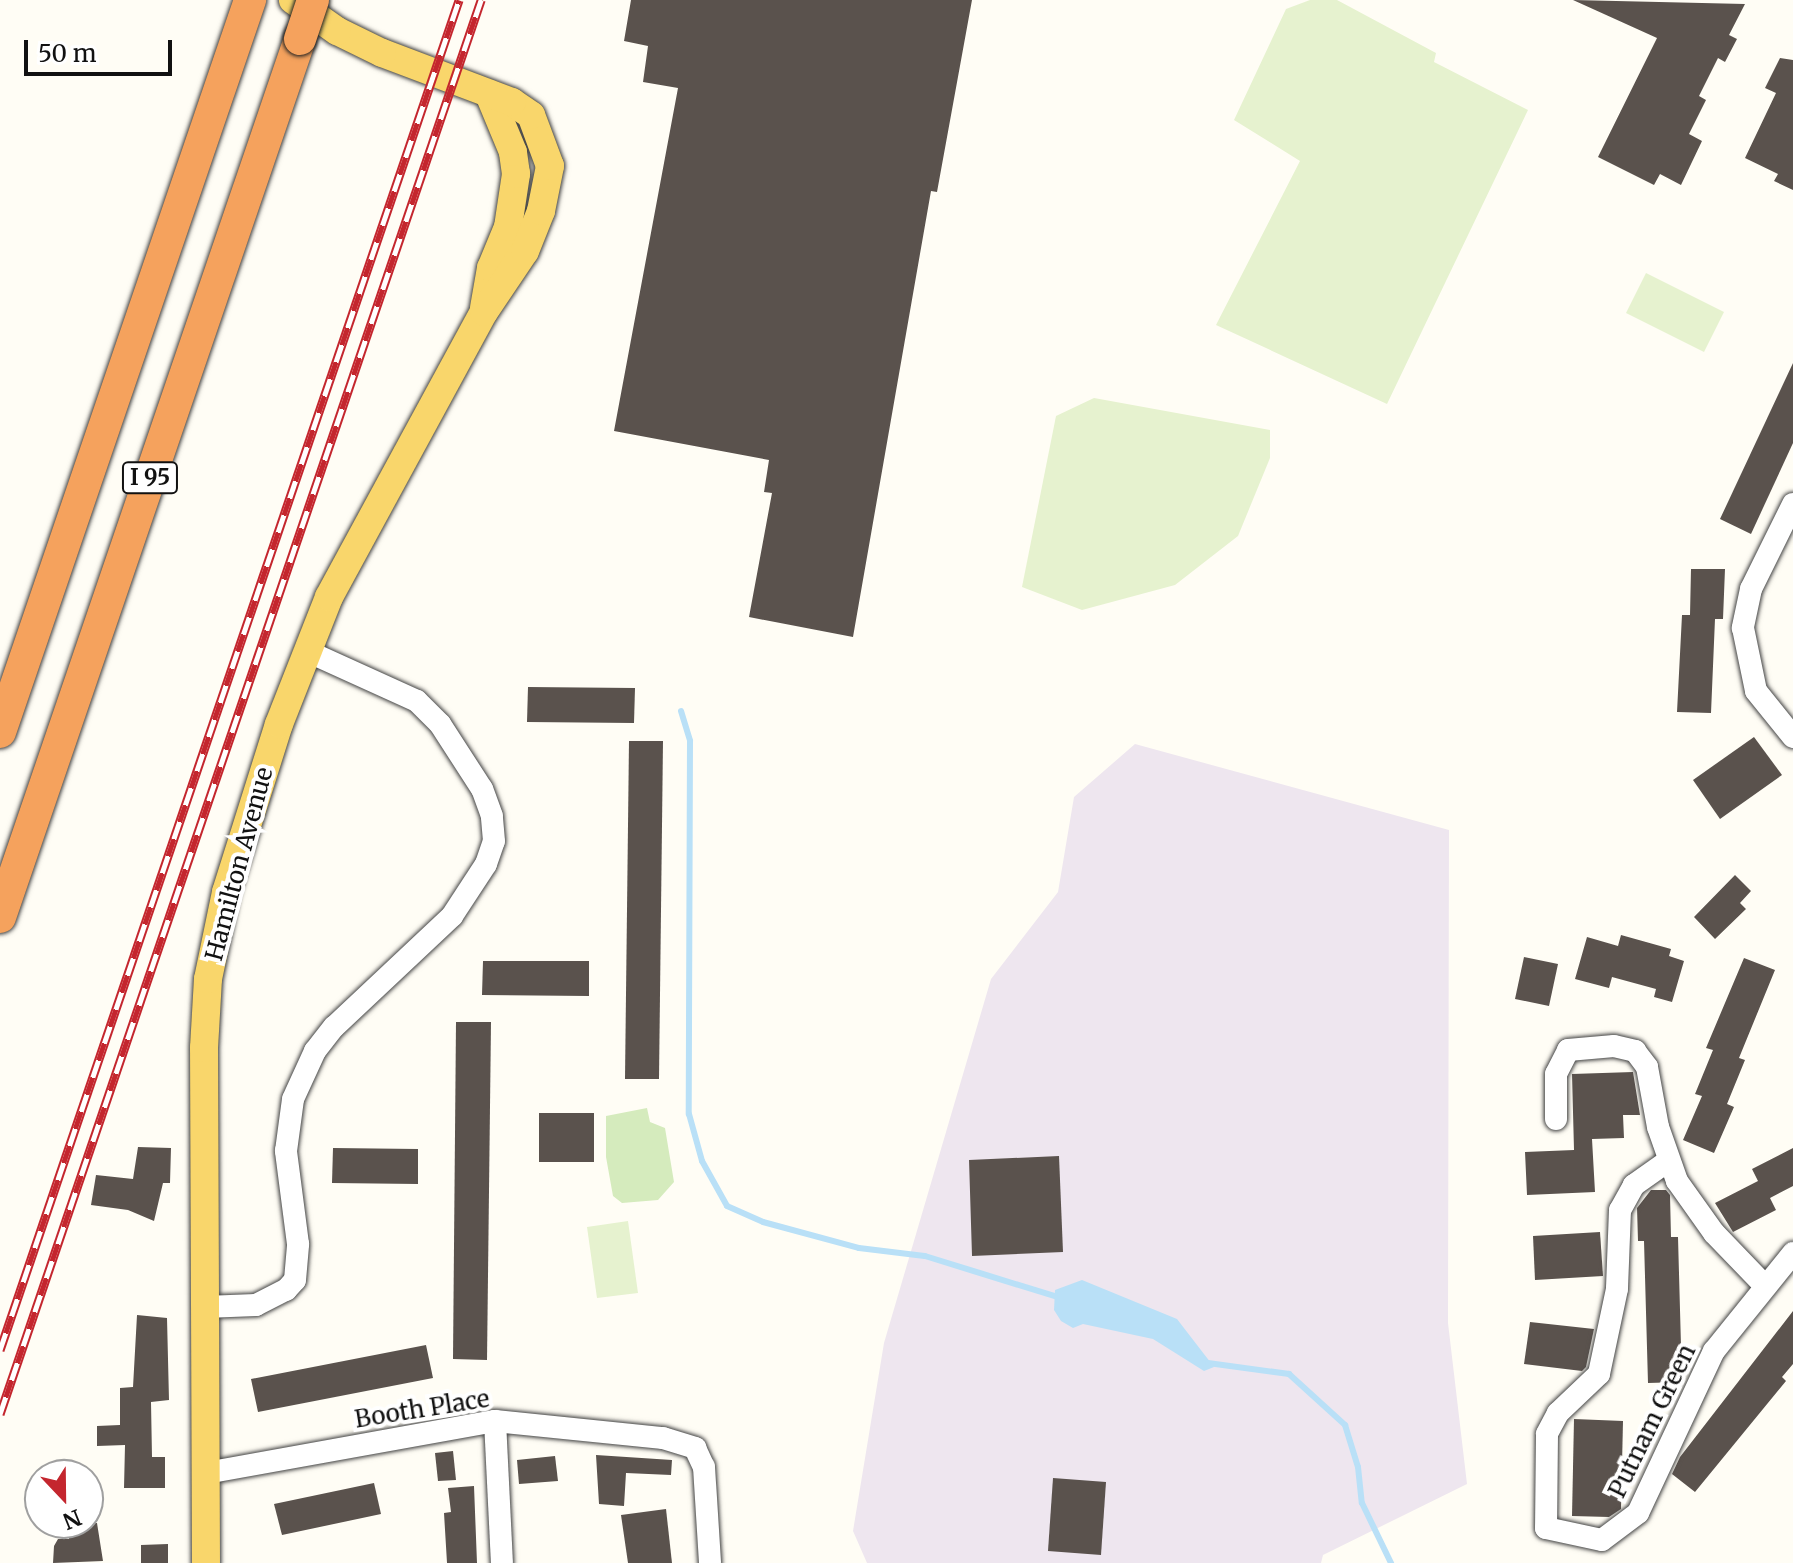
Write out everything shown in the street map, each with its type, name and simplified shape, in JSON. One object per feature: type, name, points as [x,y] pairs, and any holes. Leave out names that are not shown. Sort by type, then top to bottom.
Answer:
[{"type":"highway","name":"I 95","points":[[1,729],[250,0]]},
{"type":"highway","name":"I 95","points":[[0,917],[313,0]]},
{"type":"main road","name":"Hamilton Avenue","points":[[206,1563],[208,979],[234,863],[307,651],[329,597],[484,312],[525,251],[541,211],[550,166],[531,115],[489,94],[348,37],[293,0]]},
{"type":"street","points":[[1793,504],[1751,589],[1743,628],[1756,691],[1793,737]]},
{"type":"street","points":[[205,1307],[256,1305],[286,1290],[295,1280],[298,1244],[286,1151],[293,1099],[315,1051],[334,1027],[452,916],[486,864],[494,841],[492,816],[482,789],[440,724],[417,701],[307,651]]},
{"type":"street","points":[[1556,1119],[1556,1074],[1568,1050],[1629,1049],[1647,1067],[1668,1161],[1700,1215],[1763,1284]]},
{"type":"street","name":"Putnam Green","points":[[1668,1161],[1634,1185],[1620,1210],[1617,1289],[1599,1374],[1558,1413],[1547,1434],[1546,1528],[1598,1541],[1631,1521],[1650,1496],[1701,1376],[1763,1284],[1793,1253]]},
{"type":"street","points":[[495,1421],[502,1563]]},
{"type":"street","name":"Booth Place","points":[[206,1473],[495,1421],[663,1438],[695,1448],[704,1467],[710,1563]]},
{"type":"shaded area","points":[[1135,744],[1449,830],[1448,1323],[1467,1484],[1323,1555],[1321,1563],[867,1563],[853,1531],[884,1343],[991,979],[1058,892],[1074,797]]},
{"type":"green space","points":[[1310,0],[1337,0],[1436,53],[1434,62],[1528,110],[1387,404],[1216,325],[1300,161],[1234,120],[1286,9]]},
{"type":"green space","points":[[1646,273],[1724,312],[1704,352],[1626,313]]},
{"type":"green space","points":[[1094,398],[1270,430],[1270,458],[1238,536],[1175,585],[1082,610],[1022,587],[1056,416]]},
{"type":"green space","points":[[647,1108],[650,1122],[665,1128],[674,1182],[658,1200],[622,1203],[613,1196],[606,1157],[606,1116]]},
{"type":"green space","points":[[628,1221],[638,1293],[597,1298],[587,1227]]},
{"type":"water","points":[[1082,1280],[1177,1319],[1214,1367],[1204,1371],[1153,1339],[1083,1324],[1073,1328],[1061,1321],[1054,1310],[1055,1290]]},
{"type":"building","points":[[631,0],[972,0],[937,192],[931,191],[853,637],[749,617],[772,493],[764,492],[769,460],[614,431],[678,88],[643,82],[648,46],[624,41]]},
{"type":"building","points":[[1573,0],[1745,4],[1729,35],[1737,39],[1725,62],[1718,58],[1699,96],[1706,100],[1689,134],[1702,141],[1681,185],[1660,174],[1654,185],[1598,157],[1657,38]]},
{"type":"building","points":[[1780,58],[1793,60],[1793,190],[1774,181],[1778,174],[1745,158],[1776,93],[1765,88]]},
{"type":"building","points":[[1793,363],[1793,443],[1751,534],[1720,519]]},
{"type":"building","points":[[1691,569],[1725,569],[1723,619],[1715,619],[1711,713],[1677,712],[1682,615],[1690,615]]},
{"type":"building","points":[[528,687],[635,688],[634,723],[527,722]]},
{"type":"building","points":[[1754,737],[1782,775],[1720,819],[1693,780]]},
{"type":"building","points":[[629,741],[663,741],[659,1079],[625,1079]]},
{"type":"building","points":[[1735,875],[1751,891],[1740,903],[1746,909],[1715,939],[1694,917]]},
{"type":"building","points":[[1621,935],[1671,949],[1669,956],[1684,961],[1672,1002],[1654,997],[1656,989],[1612,977],[1609,988],[1575,979],[1587,937],[1618,946]]},
{"type":"building","points":[[1524,957],[1558,964],[1549,1006],[1515,999]]},
{"type":"building","points":[[1744,958],[1775,970],[1739,1058],[1745,1060],[1727,1104],[1734,1107],[1714,1153],[1683,1140],[1702,1096],[1695,1094],[1713,1050],[1706,1048]]},
{"type":"building","points":[[483,961],[589,961],[589,996],[482,995]]},
{"type":"building","points":[[456,1022],[491,1022],[487,1360],[453,1359]]},
{"type":"building","points":[[1633,1072],[1640,1115],[1623,1115],[1624,1138],[1592,1139],[1595,1192],[1527,1195],[1525,1152],[1574,1150],[1572,1074]]},
{"type":"building","points":[[539,1113],[594,1113],[594,1162],[539,1162]]},
{"type":"building","points":[[138,1147],[171,1148],[170,1183],[163,1183],[154,1221],[128,1210],[91,1205],[96,1175],[133,1179]]},
{"type":"building","points":[[333,1148],[418,1149],[418,1184],[332,1183]]},
{"type":"building","points":[[1793,1148],[1793,1186],[1770,1198],[1776,1210],[1733,1232],[1715,1203],[1758,1181],[1752,1169]]},
{"type":"building","points":[[1059,1156],[1063,1252],[972,1256],[969,1160]]},
{"type":"building","points":[[1651,1190],[1666,1190],[1670,1195],[1671,1237],[1678,1237],[1682,1382],[1648,1383],[1644,1241],[1638,1241],[1637,1208]]},
{"type":"building","points":[[1600,1232],[1603,1276],[1535,1280],[1533,1236]]},
{"type":"building","points":[[1793,1311],[1793,1364],[1782,1377],[1786,1381],[1695,1492],[1672,1474],[1680,1457]]},
{"type":"building","points":[[137,1315],[167,1318],[169,1400],[151,1402],[152,1457],[165,1457],[165,1488],[124,1488],[125,1445],[97,1446],[97,1426],[120,1425],[120,1388],[133,1387]]},
{"type":"building","points":[[1530,1322],[1594,1329],[1586,1367],[1582,1371],[1524,1364]]},
{"type":"building","points":[[426,1345],[433,1378],[258,1412],[251,1379]]},
{"type":"building","points":[[1574,1419],[1623,1421],[1621,1509],[1609,1517],[1572,1516]]},
{"type":"building","points":[[453,1451],[456,1480],[438,1481],[435,1453]]},
{"type":"building","points":[[596,1455],[672,1460],[671,1475],[626,1473],[624,1506],[599,1504]]},
{"type":"building","points":[[555,1456],[558,1481],[519,1484],[517,1460]]},
{"type":"building","points":[[1053,1478],[1106,1482],[1101,1555],[1048,1551]]},
{"type":"building","points":[[374,1483],[381,1514],[282,1535],[274,1504]]},
{"type":"building","points":[[474,1486],[477,1563],[447,1563],[444,1513],[451,1512],[448,1488]]},
{"type":"building","points":[[666,1509],[672,1563],[628,1563],[621,1515]]},
{"type":"building","points":[[58,1539],[100,1539],[103,1561],[53,1563],[54,1546]]},
{"type":"building","points":[[168,1544],[168,1563],[141,1563],[141,1545]]},
{"type":"waterway","points":[[681,711],[690,741],[689,1114],[702,1161],[727,1206],[763,1222],[859,1248],[925,1256],[1061,1298]]},
{"type":"waterway","points":[[1208,1363],[1289,1374],[1345,1425],[1358,1467],[1362,1503],[1391,1563]]},
{"type":"railway","points":[[0,1350],[459,0]]},
{"type":"railway","points":[[0,1414],[481,0]]}]
